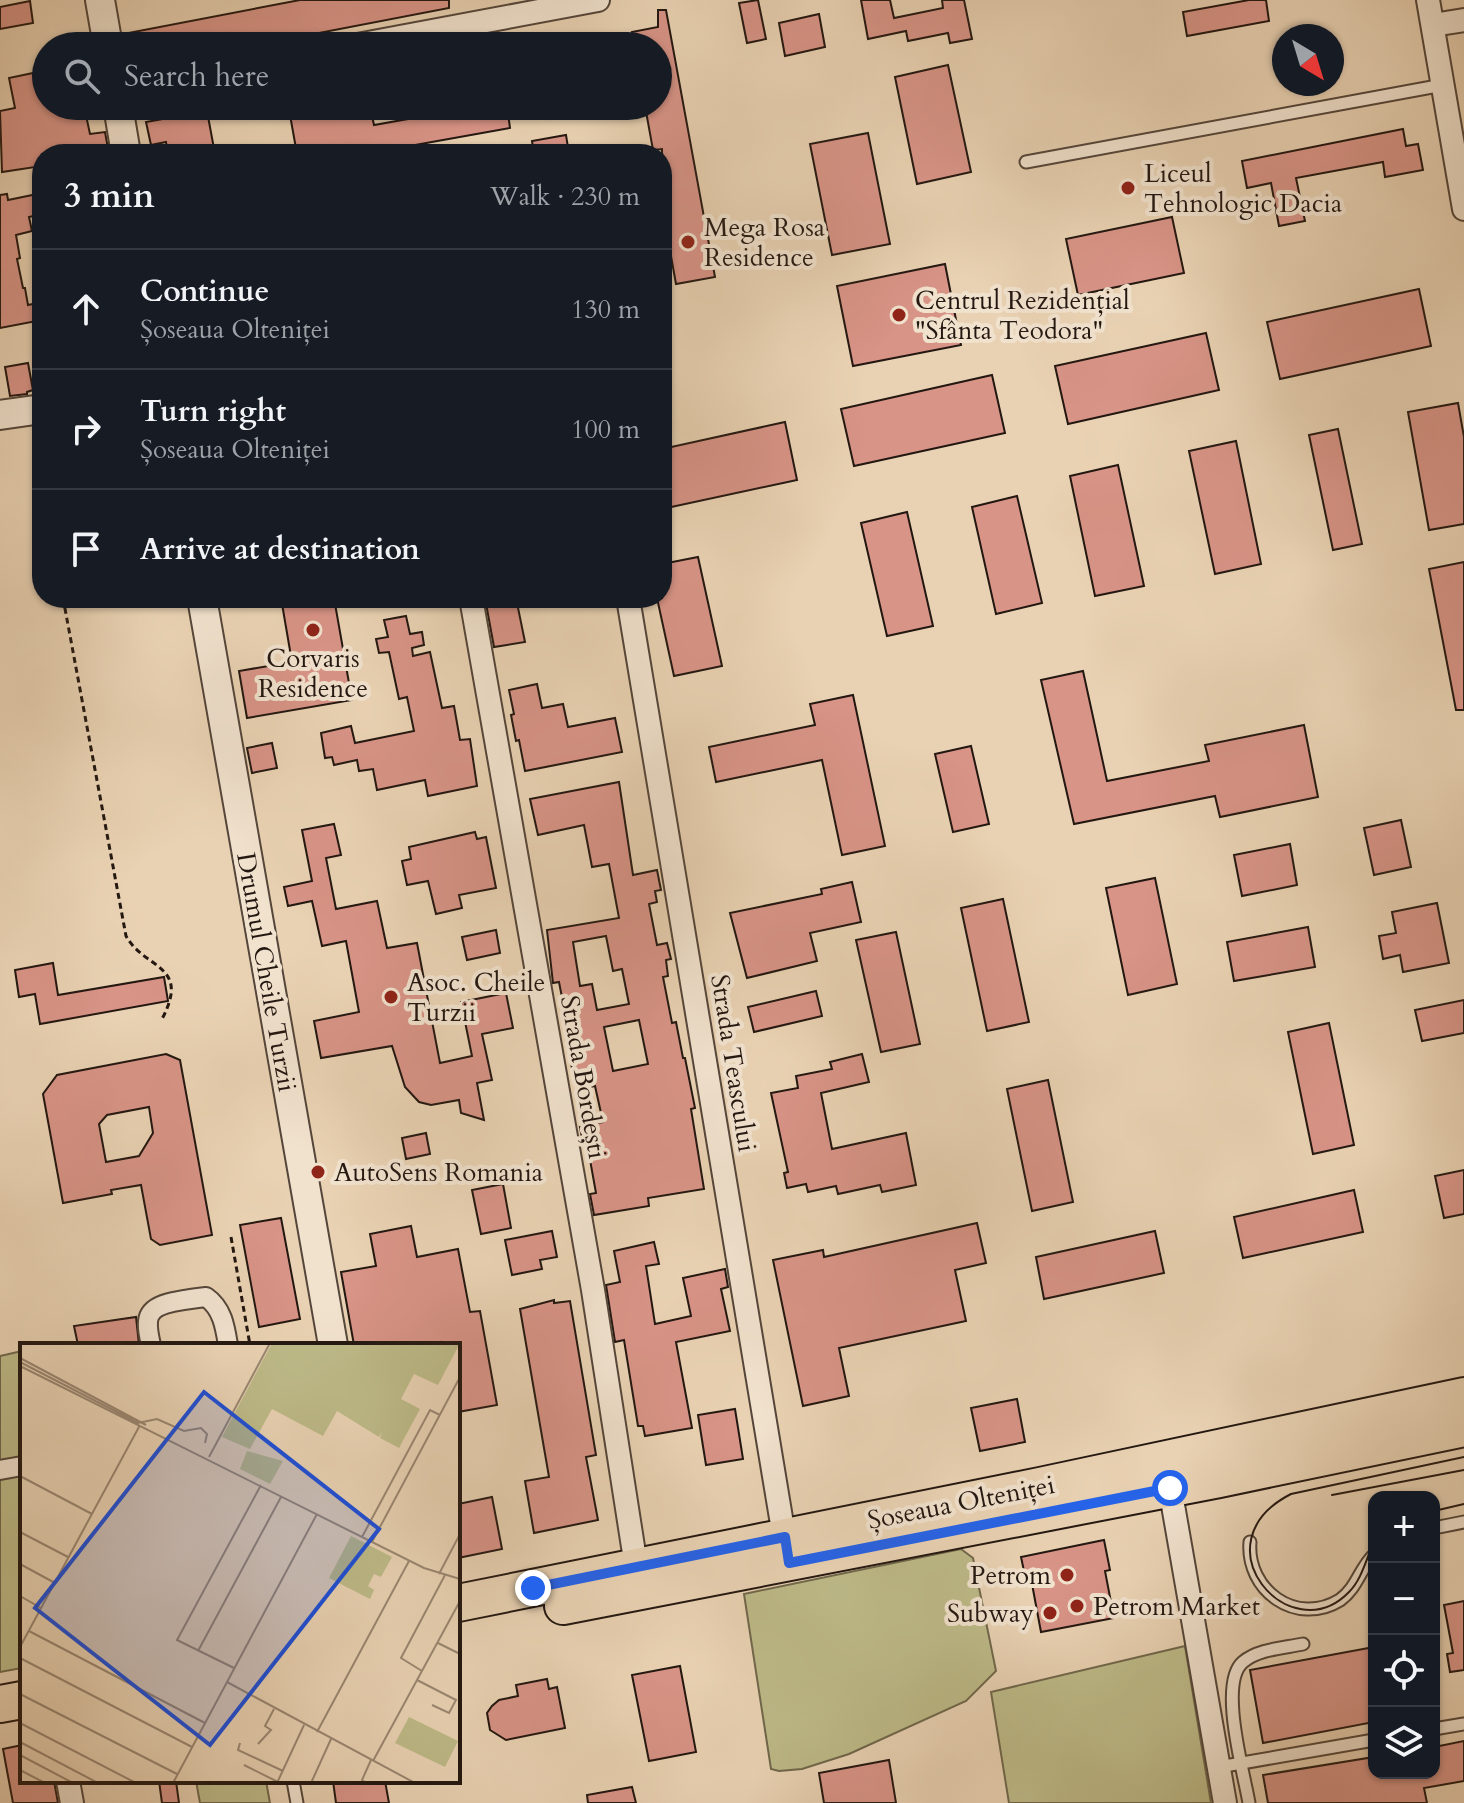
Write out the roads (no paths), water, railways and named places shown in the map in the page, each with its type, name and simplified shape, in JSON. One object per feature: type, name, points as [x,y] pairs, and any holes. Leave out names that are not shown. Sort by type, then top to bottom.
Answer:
[{"type":"main road","name":"Șoseaua Olteniței","points":[[460,1625],[1464,1396]]},
{"type":"main road","name":"Șoseaua Olteniței","points":[[460,1603],[636,1566],[787,1550],[1170,1488],[1464,1428]]},
{"type":"main road","points":[[0,1704],[20,1700]]},
{"type":"street","points":[[100,0],[106,32]]},
{"type":"street","points":[[427,32],[598,0]]},
{"type":"street","points":[[1428,0],[1464,209]]},
{"type":"street","points":[[1433,25],[1464,20]]},
{"type":"street","points":[[120,120],[124,144]]},
{"type":"street","points":[[0,415],[32,410]]},
{"type":"street","name":"Drumul Cheile Turzii","points":[[204,608],[333,1343]]},
{"type":"street","name":"Strada Bordești","points":[[473,608],[593,1290],[636,1566]]},
{"type":"street","name":"Strada Teascului","points":[[630,608],[787,1550]]},
{"type":"street","points":[[151,1343],[147,1321],[157,1306],[206,1297],[215,1303],[220,1313],[228,1343]]},
{"type":"street","points":[[0,1470],[20,1466]]},
{"type":"street","points":[[1170,1488],[1225,1803]]},
{"type":"street","points":[[68,1783],[72,1803]]},
{"type":"lane","points":[[1026,162],[1443,85]]},
{"type":"lane","points":[[1440,1527],[1464,1522]]},
{"type":"lane","points":[[1250,1542],[1251,1563],[1261,1586],[1272,1597],[1301,1609],[1329,1605],[1341,1599],[1368,1562]]},
{"type":"lane","points":[[1249,1803],[1232,1709],[1236,1671],[1242,1662],[1258,1654],[1303,1644]]},
{"type":"lane","points":[[1440,1727],[1464,1724]]},
{"type":"lane","points":[[1219,1767],[1368,1741]]},
{"type":"lane","points":[[293,1783],[297,1803]]},
{"type":"tram line","points":[[1368,1557],[1349,1592],[1326,1607],[1302,1609],[1279,1601],[1262,1584],[1252,1563],[1251,1539],[1264,1515],[1291,1494],[1464,1457]]},
{"type":"tram line","points":[[1332,1495],[1464,1470]]},
{"type":"tram line","points":[[1440,1510],[1464,1504]]},
{"type":"place","name":"Liceul Tehnologic Dacia","points":[[1128,188]]},
{"type":"place","name":"Mega Rosa Residence","points":[[688,242]]},
{"type":"place","name":"Centrul Rezidențial \"Sfânta Teodora\"","points":[[899,315]]},
{"type":"place","name":"Corvaris Residence","points":[[313,630]]},
{"type":"place","name":"Asoc. Cheile Turzii","points":[[391,997]]},
{"type":"place","name":"AutoSens Romania","points":[[318,1172]]},
{"type":"place","name":"Petrom","points":[[1067,1575]]},
{"type":"place","name":"Petrom Market","points":[[1077,1606]]},
{"type":"place","name":"Subway","points":[[1050,1613]]}]
